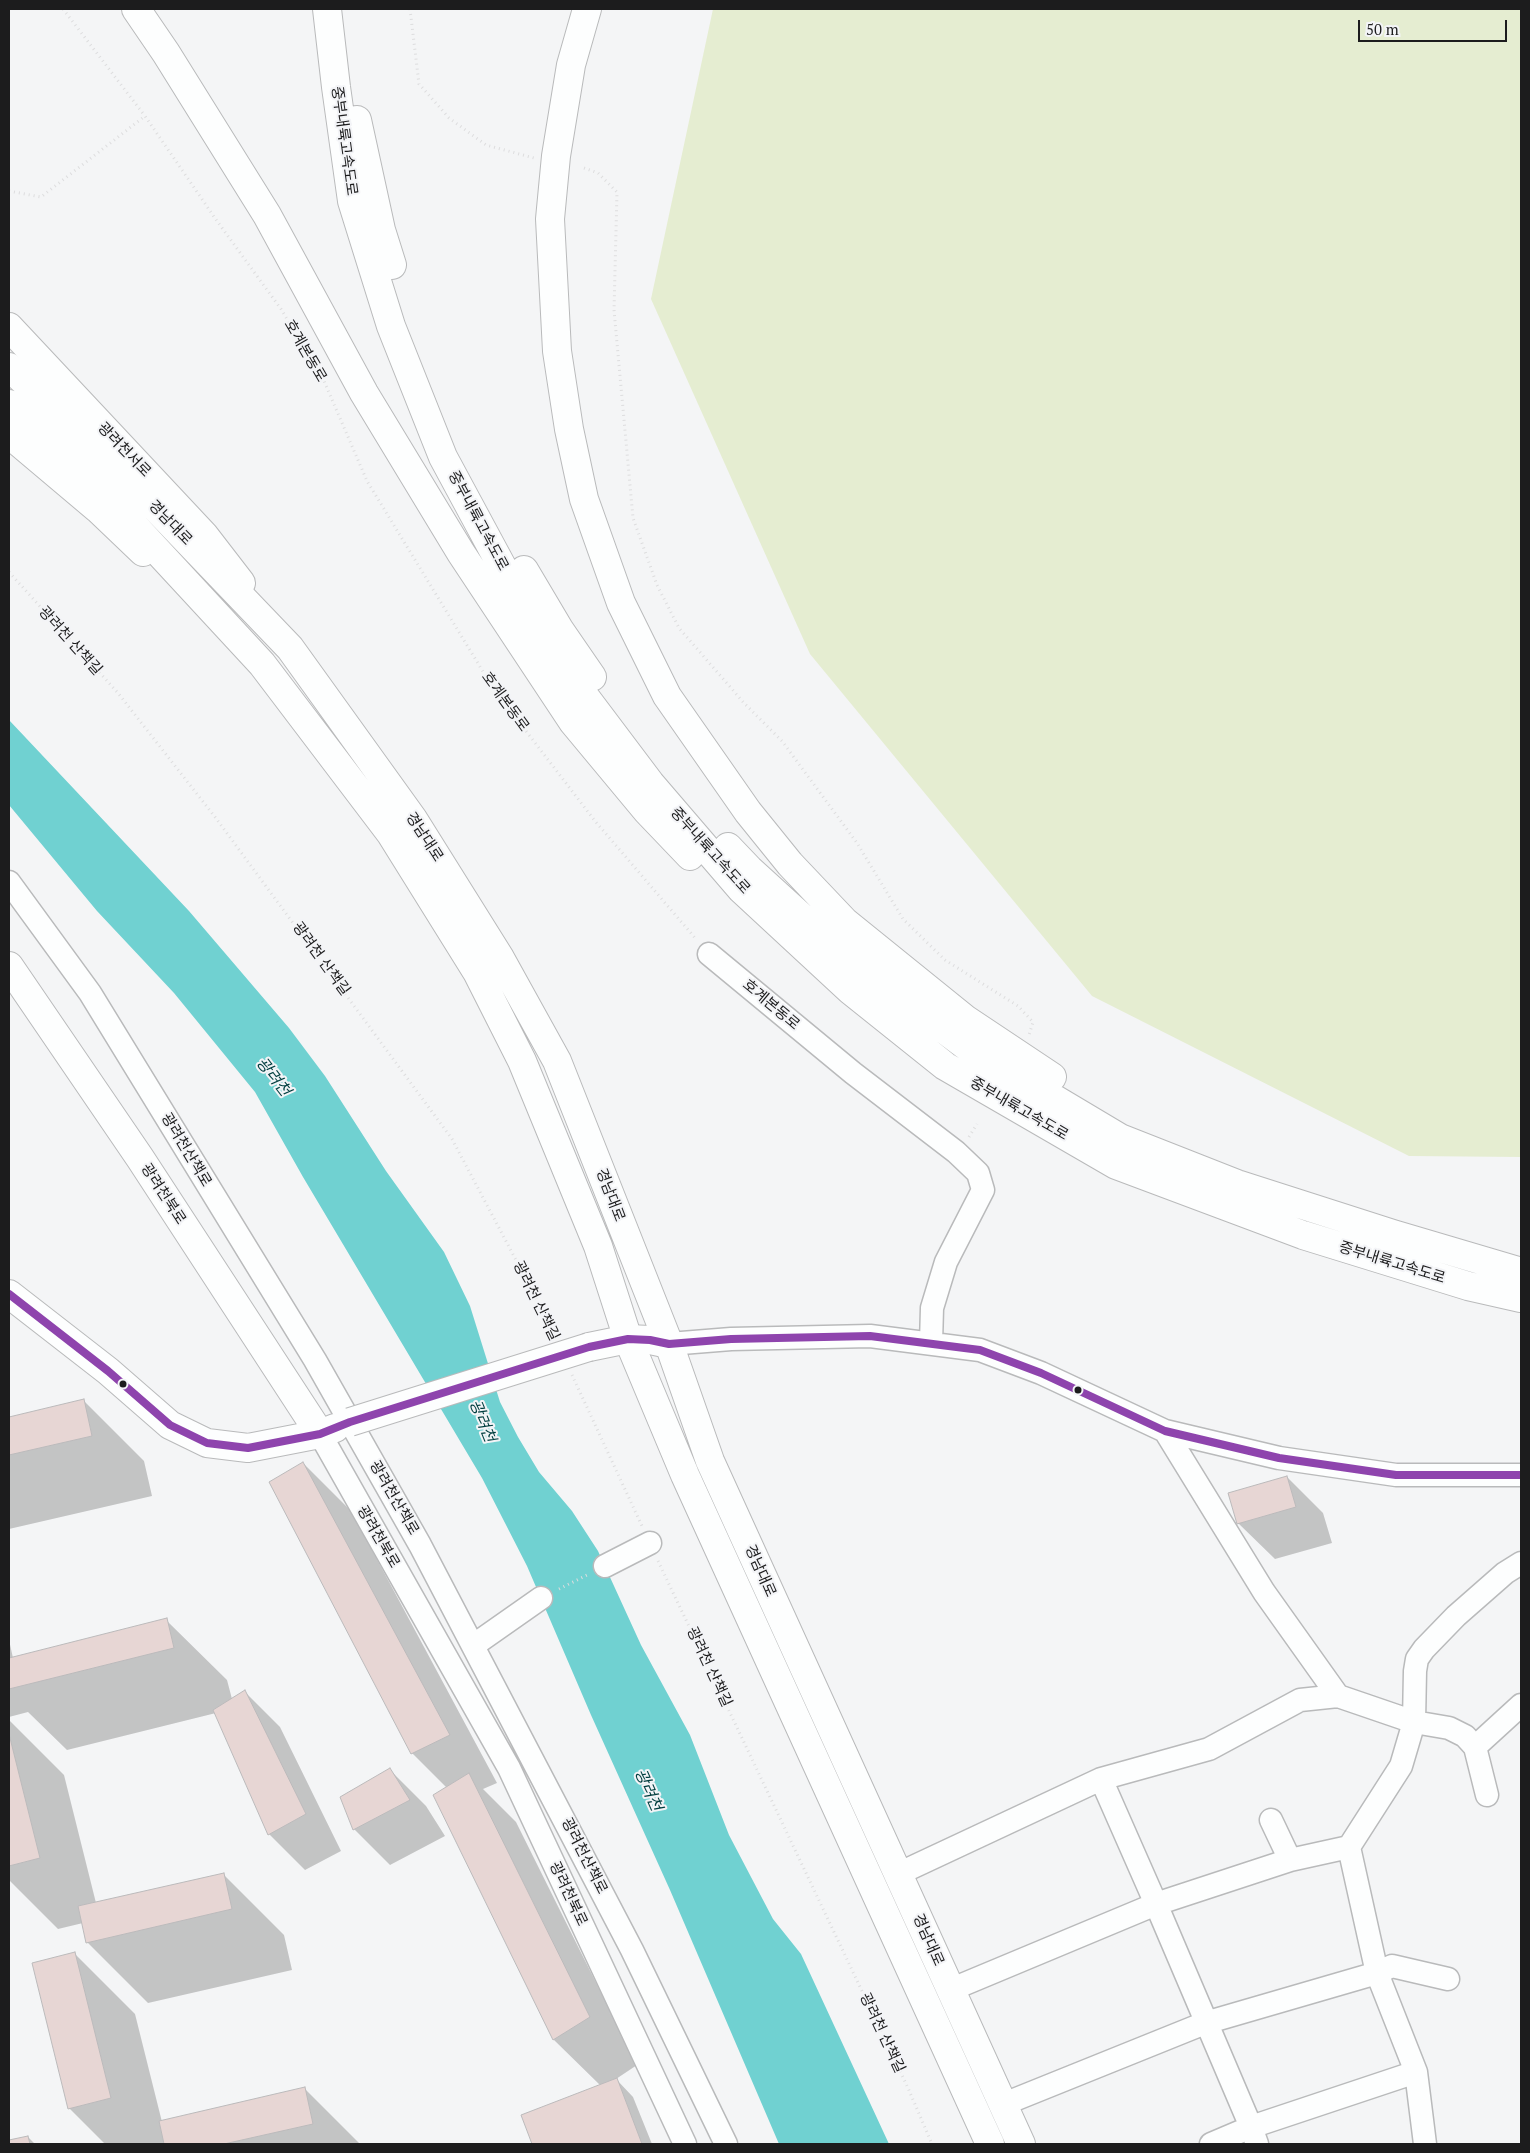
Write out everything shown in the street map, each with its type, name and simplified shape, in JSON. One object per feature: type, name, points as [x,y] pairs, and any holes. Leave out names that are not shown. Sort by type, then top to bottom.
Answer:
[{"type":"main road","points":[[136,9],[166,53],[267,215],[364,393],[461,553],[573,722],[647,811],[731,900],[850,990]]},
{"type":"main road","name":"중부내륙고속도로","points":[[327,9],[352,201],[391,326],[443,458],[540,638],[650,783],[741,889],[850,990],[945,1066],[1116,1165],[1303,1235],[1468,1286],[1521,1298]]},
{"type":"main road","name":"중부내륙고속도로","points":[[341,9],[352,96],[381,230],[425,372],[484,501],[559,628],[649,758],[749,869],[838,950],[969,1048],[1120,1138],[1237,1184],[1393,1234],[1521,1272]]},
{"type":"main road","points":[[587,9],[571,65],[556,156],[550,219],[557,351],[569,429],[584,499],[621,603],[667,696],[754,819],[790,864],[845,922],[965,1018],[1104,1113],[1237,1184]]},
{"type":"main road","name":"광려천서로","points":[[9,326],[204,535],[290,648]]},
{"type":"main road","name":"경남대로","points":[[9,367],[108,458],[290,648],[414,819],[500,958],[557,1061],[669,1344],[710,1462],[1021,2144]]},
{"type":"main road","name":"경남대로","points":[[9,404],[89,478],[262,664],[391,834],[477,972],[526,1070],[598,1246],[628,1339],[685,1475],[990,2144]]},
{"type":"main road","points":[[9,434],[98,510],[262,664]]},
{"type":"main road","name":"광려천북로","points":[[9,966],[145,1166],[320,1434]]},
{"type":"main road","points":[[9,1294],[108,1371],[170,1425],[207,1443],[248,1448],[320,1434],[350,1422],[589,1347],[628,1339],[650,1340],[669,1344]]},
{"type":"street","name":"광려천산책로","points":[[9,882],[90,993],[315,1360],[420,1545],[474,1645],[632,1950],[726,2144]]},
{"type":"street","name":"호계본동로","points":[[709,954],[853,1073],[956,1152],[978,1173],[983,1190],[946,1262],[932,1308],[930,1343]]},
{"type":"street","points":[[669,1344],[731,1339],[870,1336],[980,1350],[1041,1373],[1165,1431],[1279,1458],[1396,1474],[1521,1476]]},
{"type":"street","points":[[1165,1431],[1264,1592],[1338,1696]]},
{"type":"street","name":"광려천북로","points":[[320,1434],[509,1768],[685,2144]]},
{"type":"street","points":[[605,1566],[650,1543]]},
{"type":"street","points":[[950,1990],[1156,1904],[1290,1860],[1349,1847],[1401,1766],[1414,1722],[1417,1659],[1424,1649],[1456,1616],[1505,1573],[1521,1563]]},
{"type":"street","points":[[474,1645],[541,1598]]},
{"type":"street","points":[[898,1874],[1102,1779],[1209,1749],[1300,1700],[1338,1696],[1414,1722],[1449,1728],[1465,1736],[1475,1747],[1487,1795]]},
{"type":"street","points":[[1475,1747],[1521,1705]]},
{"type":"street","points":[[1102,1779],[1254,2136]]},
{"type":"street","points":[[1272,1820],[1290,1860]]},
{"type":"street","points":[[1349,1847],[1377,1973],[1416,2072],[1425,2144]]},
{"type":"street","points":[[1004,2104],[1205,2023],[1377,1973],[1392,1966],[1448,1979]]},
{"type":"street","points":[[1211,2144],[1254,2136],[1416,2072]]},
{"type":"path","name":"호계본동로","points":[[63,9],[145,116],[217,221],[282,309],[324,381],[367,480],[493,688],[595,821],[709,954]]},
{"type":"path","points":[[410,9],[419,84],[449,118],[486,145],[537,159]]},
{"type":"path","points":[[9,191],[41,197],[145,116]]},
{"type":"path","points":[[584,168],[598,173],[617,192],[614,310],[633,518],[657,585],[679,628],[744,704],[782,741],[851,835],[903,919],[945,960],[1018,1006],[1033,1022],[1028,1037]]},
{"type":"path","name":"광려천 산책길","points":[[9,572],[118,693],[215,816],[452,1139],[535,1296],[556,1340]]},
{"type":"path","name":"광려천 산책길","points":[[568,1367],[908,2088],[932,2144]]},
{"type":"path","points":[[541,1598],[605,1566]]},
{"type":"green space","points":[[713,9],[1521,9],[1521,1157],[1409,1156],[1092,996],[810,654],[651,299]]},
{"type":"water","name":"광려천","points":[[9,720],[189,911],[289,1028],[325,1076],[386,1171],[444,1252],[470,1306],[500,1402],[539,1472],[572,1511],[598,1551],[641,1645],[690,1735],[729,1835],[773,1919],[801,1954],[889,2144],[779,2144],[670,1890],[591,1715],[527,1566],[482,1478],[303,1177],[255,1092],[174,993],[97,911],[9,805]]},
{"type":"building","points":[[84,1399],[92,1436],[9,1455],[9,1417]]},
{"type":"building","points":[[303,1462],[450,1735],[411,1754],[269,1482]]},
{"type":"building","points":[[1287,1476],[1296,1507],[1237,1524],[1228,1493]]},
{"type":"building","points":[[167,1618],[174,1648],[9,1689],[9,1658]]},
{"type":"building","points":[[245,1690],[306,1814],[268,1835],[213,1710]]},
{"type":"building","points":[[9,1734],[40,1858],[9,1866]]},
{"type":"building","points":[[390,1768],[410,1800],[353,1830],[340,1797]]},
{"type":"building","points":[[469,1773],[590,2017],[553,2040],[433,1795]]},
{"type":"building","points":[[224,1873],[232,1909],[86,1943],[78,1906]]},
{"type":"building","points":[[75,1952],[111,2098],[68,2109],[32,1963]]},
{"type":"building","points":[[617,2078],[642,2144],[532,2144],[521,2115]]},
{"type":"building","points":[[305,2087],[313,2124],[224,2144],[164,2144],[159,2121]]},
{"type":"building","points":[[28,2136],[30,2144],[9,2144],[9,2140]]},
{"type":"transit line","points":[[9,1294],[108,1371],[170,1425],[207,1443],[248,1448],[320,1434],[350,1422],[589,1347],[628,1339],[650,1340],[669,1344],[731,1339],[870,1336],[980,1350],[1041,1373],[1165,1431],[1279,1458],[1396,1475],[1521,1475]]}]
